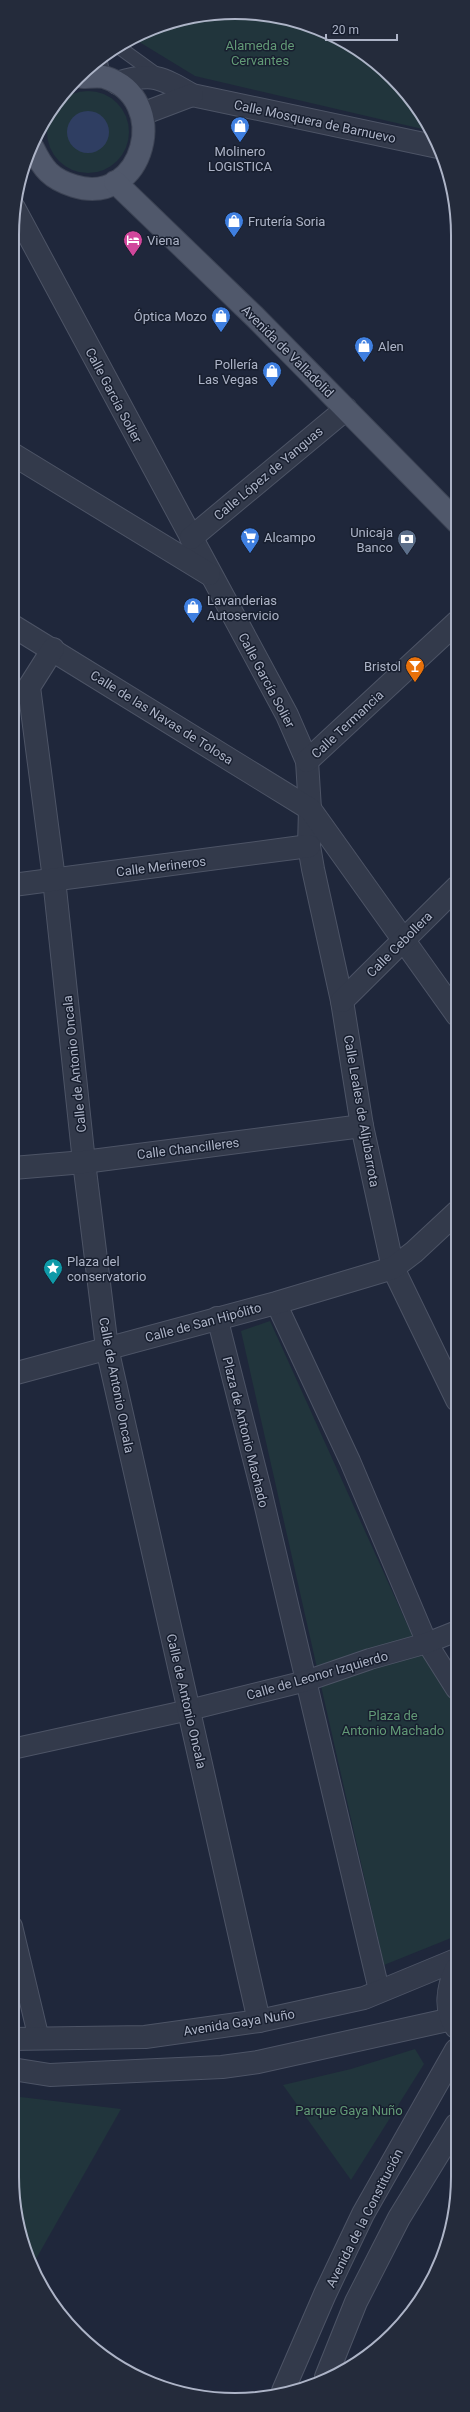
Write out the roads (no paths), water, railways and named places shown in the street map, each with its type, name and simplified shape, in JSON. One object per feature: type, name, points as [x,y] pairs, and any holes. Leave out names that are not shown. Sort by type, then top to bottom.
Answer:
[{"type":"main road","points":[[35,159],[59,181],[84,189],[101,188],[116,182],[128,173],[140,156],[145,135],[142,114],[132,96],[101,74]]},
{"type":"main road","name":"Avenida de Valladolid","points":[[116,182],[255,317],[451,516]]},
{"type":"street","name":"Calle Mosquera de Barnuevo","points":[[101,74],[161,78],[192,95],[432,146]]},
{"type":"street","points":[[142,114],[192,95]]},
{"type":"street","name":"Calle García Solier","points":[[19,218],[287,715],[307,760],[310,809]]},
{"type":"street","name":"Calle López de Yanguas","points":[[191,538],[346,409]]},
{"type":"street","points":[[19,458],[210,574]]},
{"type":"street","name":"Calle Termancia","points":[[307,760],[451,628]]},
{"type":"street","name":"Calle de las Navas de Tolosa","points":[[19,629],[310,809]]},
{"type":"street","name":"Calle de Antonio Oncala","points":[[53,649],[21,687],[54,879],[84,1162],[107,1348],[259,2021]]},
{"type":"street","points":[[310,809],[451,1007]]},
{"type":"street","name":"Calle Leales de Aljubarrota","points":[[310,809],[310,846],[342,1001],[362,1126],[393,1268],[451,1388]]},
{"type":"street","name":"Calle Merineros","points":[[19,884],[310,846]]},
{"type":"street","name":"Calle Cebollera","points":[[342,1001],[451,893]]},
{"type":"street","name":"Calle Chancilleres","points":[[19,1167],[84,1162],[362,1126]]},
{"type":"street","points":[[393,1268],[414,1252],[451,1218]]},
{"type":"street","name":"Calle de San Hipólito","points":[[19,1372],[217,1317],[276,1303],[393,1268]]},
{"type":"street","points":[[276,1303],[350,1461],[427,1643],[451,1681]]},
{"type":"street","name":"Plaza de Antonio Machado","points":[[217,1317],[306,1681],[379,1990]]},
{"type":"street","name":"Calle de Leonor Izquierdo","points":[[19,1747],[189,1710],[306,1681],[370,1659],[427,1643],[451,1633]]},
{"type":"street","points":[[19,1955],[39,2039]]},
{"type":"street","name":"Avenida Gaya Nuño","points":[[19,2039],[145,2036],[259,2021],[364,1998],[379,1990],[451,1962]]},
{"type":"street","points":[[451,1981],[449,1986],[448,2004],[451,2014]]},
{"type":"street","points":[[19,2070],[50,2075],[222,2067],[258,2062],[451,2024]]},
{"type":"street","name":"Avenida de la Constitución","points":[[285,2387],[325,2294],[363,2214],[451,2059]]},
{"type":"street","points":[[328,2372],[356,2302],[381,2253],[400,2218],[451,2133]]},
{"type":"lane","points":[[123,50],[161,78]]},
{"type":"water","points":[[84,111],[92,111],[100,114],[106,120],[109,132],[106,144],[100,150],[92,153],[84,153],[76,150],[70,144],[67,136],[67,128],[70,120],[76,114]]},
{"type":"place","name":"Molinero LOGISTICA","points":[[240,143]]},
{"type":"place","name":"Frutería Soria","points":[[234,238]]},
{"type":"place","name":"Viena","points":[[133,257]]},
{"type":"place","name":"Óptica Mozo","points":[[221,333]]},
{"type":"place","name":"Alen","points":[[364,363]]},
{"type":"place","name":"Pollería Las Vegas","points":[[272,388]]},
{"type":"place","name":"Alcampo","points":[[250,554]]},
{"type":"place","name":"Unicaja Banco","points":[[407,556]]},
{"type":"place","name":"Lavanderias Autoservicio","points":[[193,624]]},
{"type":"place","name":"Bristol","points":[[415,683]]},
{"type":"place","name":"Plaza del conservatorio","points":[[53,1285]]},
{"type":"park label","name":"Alameda de Cervantes","points":[[260,52]]},
{"type":"park label","name":"Parque Gaya Nuño","points":[[349,2110]]}]
